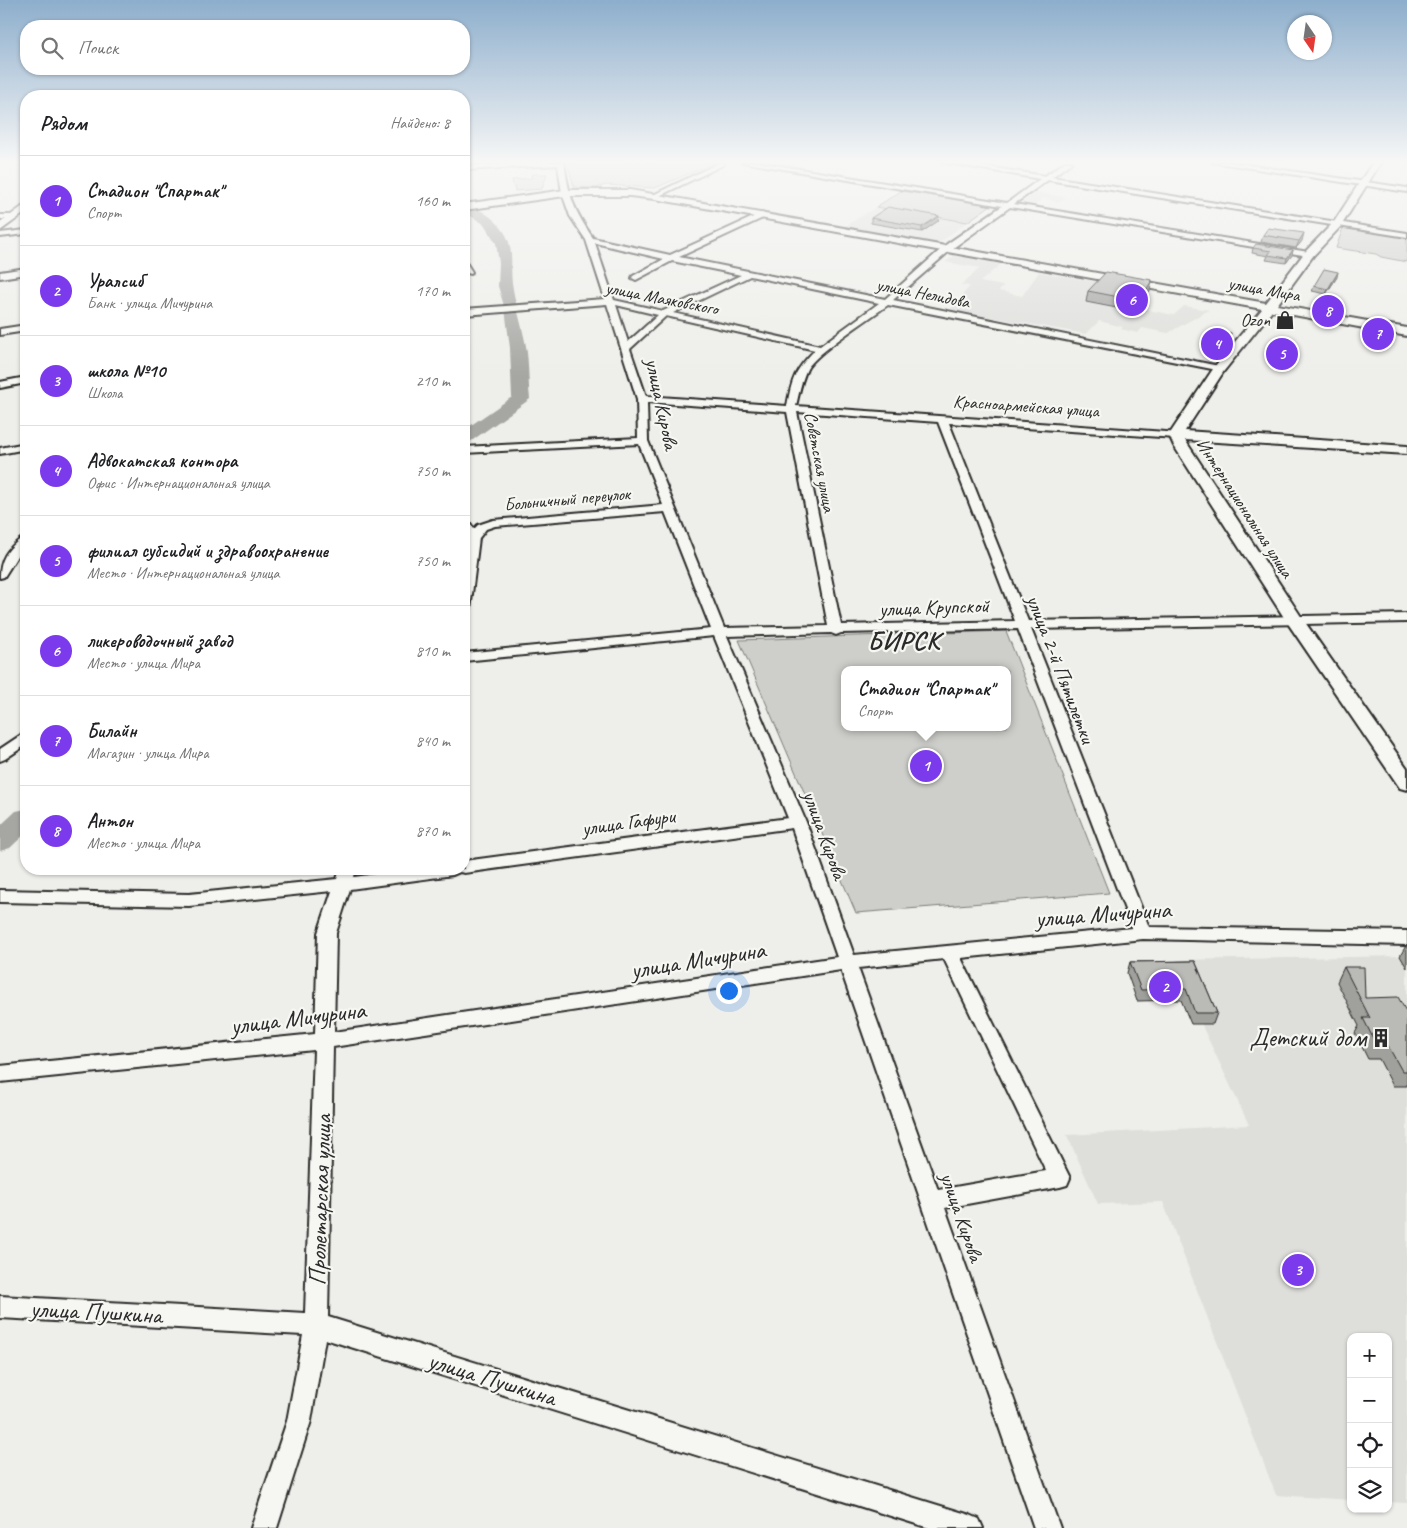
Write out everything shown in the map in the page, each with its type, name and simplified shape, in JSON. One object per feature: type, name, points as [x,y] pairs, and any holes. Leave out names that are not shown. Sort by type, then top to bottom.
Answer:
[{"type":"main road","name":"улица Мира","points":[[862,233],[1407,332]]},
{"type":"main road","name":"Интернациональная улица","points":[[1329,233],[1309,254],[1219,369],[1176,435],[1181,446],[1294,619],[1407,783]]},
{"type":"main road","points":[[0,275],[20,272]]},
{"type":"main road","name":"Красноармейская улица","points":[[1176,435],[1407,450]]},
{"type":"street","points":[[0,235],[15,233]]},
{"type":"street","name":"улица Кирова","points":[[586,233],[590,240],[642,399],[644,441],[719,632],[798,822],[933,1201],[1046,1528]]},
{"type":"street","points":[[636,278],[724,233]]},
{"type":"street","name":"Советская улица","points":[[836,631],[791,409],[795,388],[803,367],[822,349],[886,302],[969,233]]},
{"type":"street","points":[[1178,233],[1309,254]]},
{"type":"street","points":[[1392,233],[1407,236]]},
{"type":"street","name":"улица Нелидова","points":[[590,240],[748,274],[1219,369]]},
{"type":"street","points":[[626,348],[665,313],[748,274]]},
{"type":"street","name":"улица Маяковского","points":[[470,312],[609,301],[822,349]]},
{"type":"street","points":[[0,332],[20,329]]},
{"type":"street","points":[[0,384],[20,381]]},
{"type":"street","name":"Красноармейская улица","points":[[642,399],[1176,435]]},
{"type":"street","name":"улица 2-й Пятилетки","points":[[942,418],[1143,933]]},
{"type":"street","points":[[470,450],[644,441]]},
{"type":"street","points":[[0,451],[20,447]]},
{"type":"street","name":"Больничный переулок","points":[[473,538],[482,527],[493,523],[669,508]]},
{"type":"street","points":[[470,533],[473,538],[470,562]]},
{"type":"street","points":[[0,574],[16,548],[20,545]]},
{"type":"street","name":"улица Крупской","points":[[470,656],[719,632],[836,631],[1021,624],[1407,618]]},
{"type":"street","points":[[0,756],[20,742]]},
{"type":"street","name":"улица Гафури","points":[[470,866],[798,822]]},
{"type":"street","points":[[0,896],[189,900],[361,875]]},
{"type":"street","name":"Пролетарская улица","points":[[264,1528],[299,1421],[316,1324],[327,933],[346,876]]},
{"type":"street","name":"улица Мичурина","points":[[0,1074],[324,1042],[847,962],[1143,933],[1407,938]]},
{"type":"street","points":[[933,1201],[1060,1178],[949,952]]},
{"type":"street","name":"улица Пушкина","points":[[0,1307],[316,1324],[970,1528]]},
{"type":"shaded area","points":[[879,233],[952,233],[938,244]]},
{"type":"shaded area","points":[[1341,233],[1377,233],[1407,238],[1407,262],[1381,257],[1376,254],[1336,248]]},
{"type":"shaded area","points":[[954,256],[1001,264],[980,282],[1003,286],[999,291],[1022,296],[1039,272],[1150,291],[1141,307],[1153,311],[1174,315],[1184,306],[1209,310],[1168,333],[1142,328],[1138,333],[1099,321],[1086,334],[950,310],[970,286],[961,285],[980,268],[945,262]]},
{"type":"shaded area","points":[[1006,631],[1109,893],[856,913],[739,640]]},
{"type":"shaded area","points":[[1407,956],[1407,1503],[1392,1502],[1392,1333],[1347,1333],[1347,1500],[1276,1495],[1163,1202],[1098,1204],[1067,1135],[1249,1125],[1204,1030],[1177,960]]},
{"type":"building","points":[[1264,233],[1304,233],[1299,241],[1263,235]]},
{"type":"building","points":[[1256,244],[1293,250],[1287,258],[1268,255],[1271,251],[1253,248]]},
{"type":"building","points":[[1324,269],[1338,272],[1328,289],[1314,286]]},
{"type":"building","points":[[1106,272],[1152,280],[1140,301],[1088,291]]},
{"type":"building","points":[[1215,330],[1231,333],[1222,346],[1206,343]]},
{"type":"building","points":[[1195,961],[1217,1013],[1195,1013],[1186,989],[1141,990],[1130,962]]},
{"type":"building","points":[[1344,967],[1364,967],[1365,998],[1398,997],[1407,1013],[1407,1071],[1402,1071],[1387,1044],[1376,1044],[1363,1018],[1370,1018]]},
{"type":"waterway","points":[[498,233],[505,252],[505,283],[510,306]]},
{"type":"waterway","points":[[470,434],[521,399],[518,348],[511,311]]},
{"type":"waterway","points":[[0,841],[20,823]]},
{"type":"place","name":"ликероводочный завод","points":[[1132,300]]},
{"type":"place","name":"Антон","points":[[1328,311]]},
{"type":"place","name":"Ozon","points":[[1285,320]]},
{"type":"place","name":"Билайн","points":[[1378,334]]},
{"type":"place","name":"Адвокатская контора","points":[[1217,344]]},
{"type":"place","name":"филиал субсидий и здравоохранение","points":[[1282,354]]},
{"type":"place","name":"Стадион \"Спартак\"","points":[[926,766]]},
{"type":"place","name":"Уралсиб","points":[[1165,987]]},
{"type":"place","name":"Детский дом","points":[[1381,1038]]},
{"type":"place","name":"школа №10","points":[[1298,1270]]},
{"type":"district","name":"БИРСК","points":[[904,640]]}]
